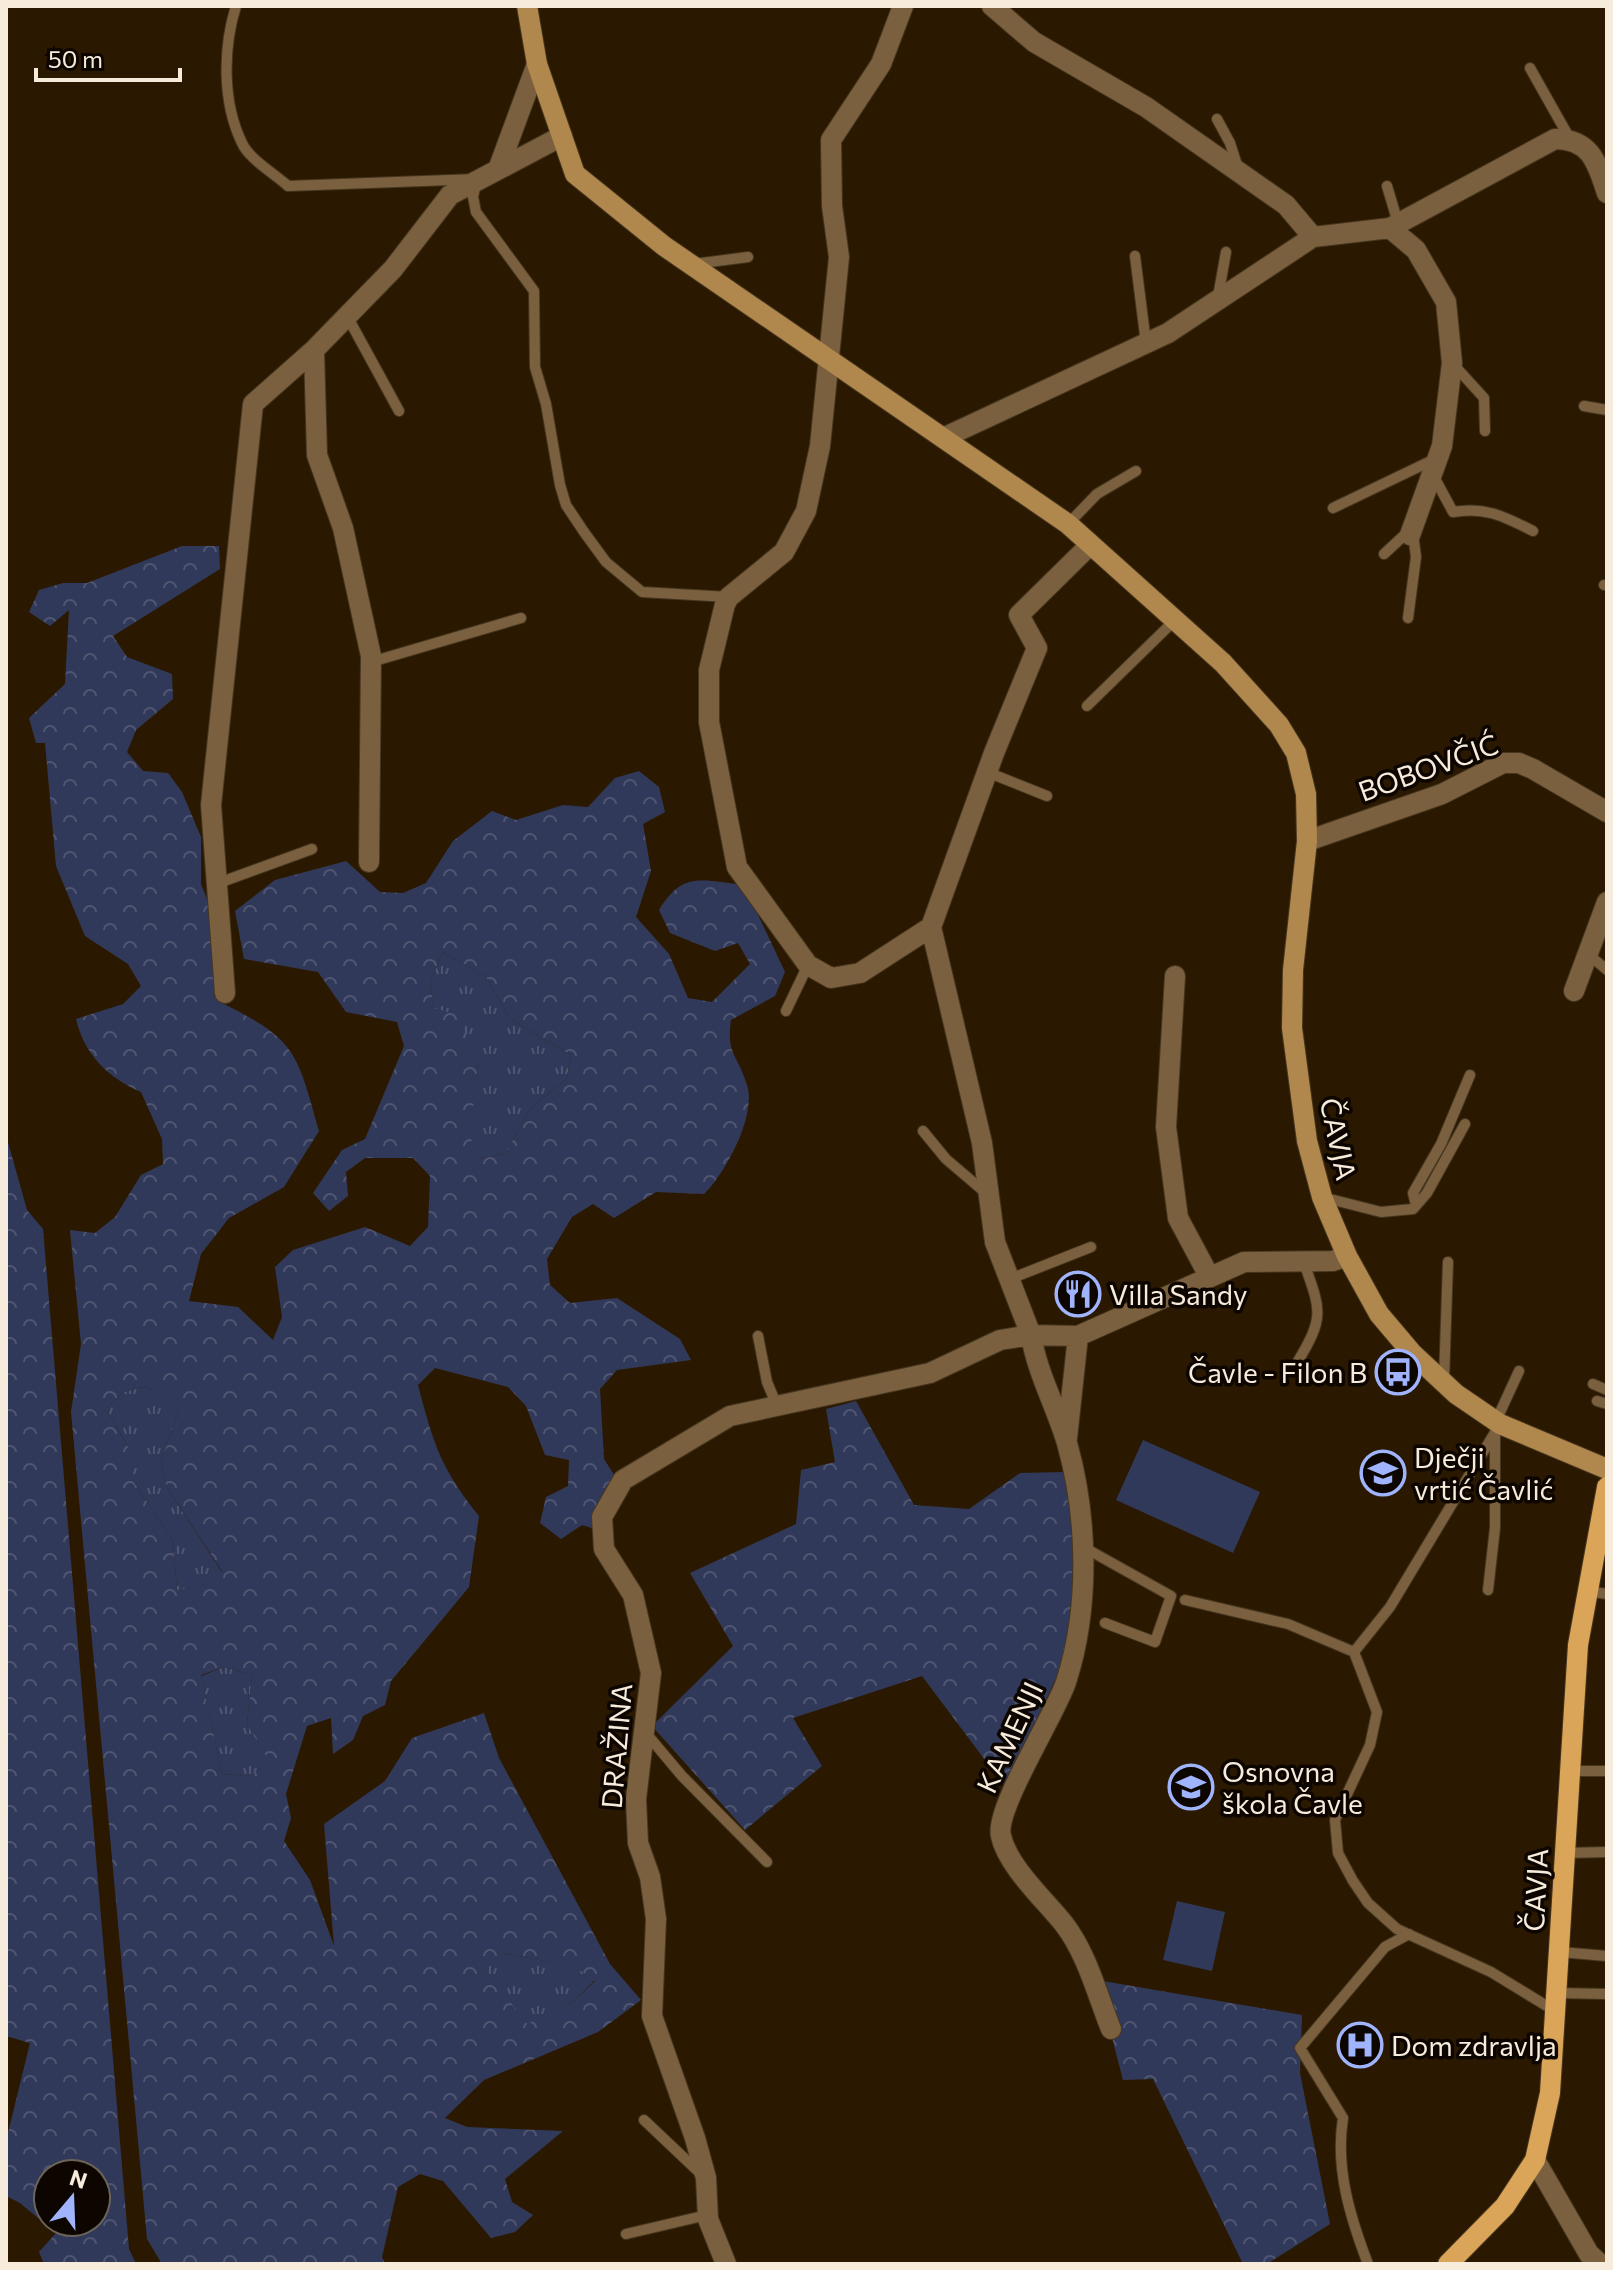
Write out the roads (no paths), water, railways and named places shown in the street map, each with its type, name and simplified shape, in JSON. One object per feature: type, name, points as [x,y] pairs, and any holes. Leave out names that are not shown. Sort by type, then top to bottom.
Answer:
[{"type":"main road","name":"ČAVJA","points":[[527,6],[537,64],[575,174],[691,265],[1068,524],[1175,620],[1251,693],[1279,725],[1296,753],[1306,794],[1307,841],[1293,970],[1292,1028],[1307,1141],[1322,1197],[1347,1256],[1379,1314],[1412,1353],[1497,1426],[1607,1469]]},
{"type":"main road","name":"ČAVJA","points":[[1449,2264],[1505,2206],[1535,2160],[1550,2093],[1578,1645],[1607,1487]]},
{"type":"street","points":[[903,6],[881,64],[831,140],[832,206],[839,257],[820,446],[806,511],[784,552],[729,597],[709,670],[709,722],[737,867],[808,965],[831,978],[860,973],[931,927]]},
{"type":"street","points":[[992,6],[1034,42],[1146,107],[1286,205],[1313,237]]},
{"type":"street","points":[[499,167],[537,64]]},
{"type":"street","points":[[225,993],[211,805],[253,404],[314,350],[393,269],[450,195],[562,136]]},
{"type":"street","points":[[943,438],[1168,333],[1313,237],[1394,226],[1555,139],[1570,139],[1583,144],[1592,154],[1607,193]]},
{"type":"street","points":[[1394,226],[1416,250],[1446,302],[1452,363],[1435,465],[1411,531]]},
{"type":"street","points":[[314,350],[317,455],[343,528],[371,662],[369,862]]},
{"type":"street","points":[[1090,545],[1019,615],[1037,648],[987,772],[931,927],[982,1143],[995,1242],[1031,1335],[1078,1336],[1244,1262],[1333,1261],[1347,1256]]},
{"type":"street","name":"BOBOVČIĆ","points":[[1307,841],[1442,794],[1503,763],[1519,763],[1533,769],[1607,812]]},
{"type":"street","points":[[1574,991],[1607,902]]},
{"type":"street","points":[[1175,976],[1166,1127],[1178,1218],[1209,1276]]},
{"type":"street","name":"KAMENJI","points":[[1031,1335],[1035,1359],[1066,1442],[1085,1548],[1078,1640],[1065,1684],[1039,1744],[1012,1793],[1001,1819],[1000,1835],[1081,1953],[1111,2029]]},
{"type":"street","name":"DRAŽINA","points":[[708,2217],[706,2178],[652,2016],[656,1919],[650,1877],[638,1843],[636,1799],[651,1673],[633,1595],[604,1549],[602,1517],[623,1480],[655,1457],[730,1416],[930,1373],[1000,1340],[1031,1335]]},
{"type":"street","name":"KAMENJI","points":[[1066,1442],[1078,1336]]},
{"type":"street","points":[[1535,2160],[1589,2254],[1600,2264]]},
{"type":"street","points":[[708,2217],[726,2264]]},
{"type":"lane","points":[[236,6],[229,27],[226,82],[242,145],[288,186],[477,179],[473,197],[476,212],[534,291],[535,367],[546,404],[553,452],[566,505],[606,562],[642,592],[729,597]]},
{"type":"lane","points":[[1530,68],[1570,139]]},
{"type":"lane","points":[[1217,119],[1230,143],[1239,172]]},
{"type":"lane","points":[[1387,186],[1394,226]]},
{"type":"lane","points":[[1218,300],[1226,252]]},
{"type":"lane","points":[[1135,256],[1146,343]]},
{"type":"lane","points":[[691,265],[748,257]]},
{"type":"lane","points":[[347,316],[399,411]]},
{"type":"lane","points":[[1452,363],[1484,398],[1485,431]]},
{"type":"lane","points":[[1584,406],[1607,410]]},
{"type":"lane","points":[[1333,508],[1435,465],[1453,512],[1474,508],[1497,513],[1533,531]]},
{"type":"lane","points":[[1068,524],[1097,494],[1136,471]]},
{"type":"lane","points":[[1384,554],[1411,531],[1416,557],[1408,618]]},
{"type":"lane","points":[[371,662],[521,618]]},
{"type":"lane","points":[[1087,706],[1175,620]]},
{"type":"lane","points":[[987,772],[1047,796]]},
{"type":"lane","points":[[216,884],[312,849]]},
{"type":"lane","points":[[1588,954],[1607,970]]},
{"type":"lane","points":[[786,1011],[808,965]]},
{"type":"lane","points":[[1416,1205],[1413,1193],[1441,1144],[1470,1075]]},
{"type":"lane","points":[[1322,1197],[1381,1212],[1400,1212],[1416,1205],[1427,1193],[1465,1124]]},
{"type":"lane","points":[[923,1131],[946,1159],[989,1196]]},
{"type":"lane","points":[[1010,1279],[1091,1247]]},
{"type":"lane","points":[[1298,1361],[1318,1325],[1320,1310],[1303,1260]]},
{"type":"lane","points":[[1444,1382],[1448,1262]]},
{"type":"lane","points":[[758,1336],[767,1382],[777,1406]]},
{"type":"lane","points":[[1354,1652],[1376,1629],[1497,1426],[1519,1371]]},
{"type":"lane","points":[[1593,1384],[1607,1390]]},
{"type":"lane","points":[[1488,1590],[1495,1528],[1497,1426]]},
{"type":"lane","points":[[1085,1548],[1171,1596],[1155,1642],[1105,1623]]},
{"type":"lane","points":[[1586,1591],[1607,1594]]},
{"type":"lane","points":[[1185,1600],[1288,1624],[1354,1652],[1377,1712],[1377,1727],[1335,1820],[1338,1853],[1368,1903],[1385,1920],[1557,2002],[1607,1994]]},
{"type":"lane","points":[[644,1731],[682,1776],[767,1862]]},
{"type":"lane","points":[[1570,1771],[1607,1771]]},
{"type":"lane","points":[[1565,1853],[1607,1852]]},
{"type":"lane","points":[[1368,2264],[1354,2227],[1338,2150],[1343,2118],[1300,2048],[1385,1947],[1409,1934]]},
{"type":"lane","points":[[1560,1952],[1607,1956]]},
{"type":"lane","points":[[644,2120],[706,2178]]},
{"type":"lane","points":[[626,2234],[708,2217]]},
{"type":"place","name":"Villa Sandy","points":[[1078,1294]]},
{"type":"place","name":"Čavle - Filon B","points":[[1398,1372]]},
{"type":"place","name":"Dječji vrtić Čavlić","points":[[1383,1473]]},
{"type":"place","name":"Osnovna škola Čavle","points":[[1191,1787]]},
{"type":"place","name":"Dom zdravlja","points":[[1360,2045]]}]
